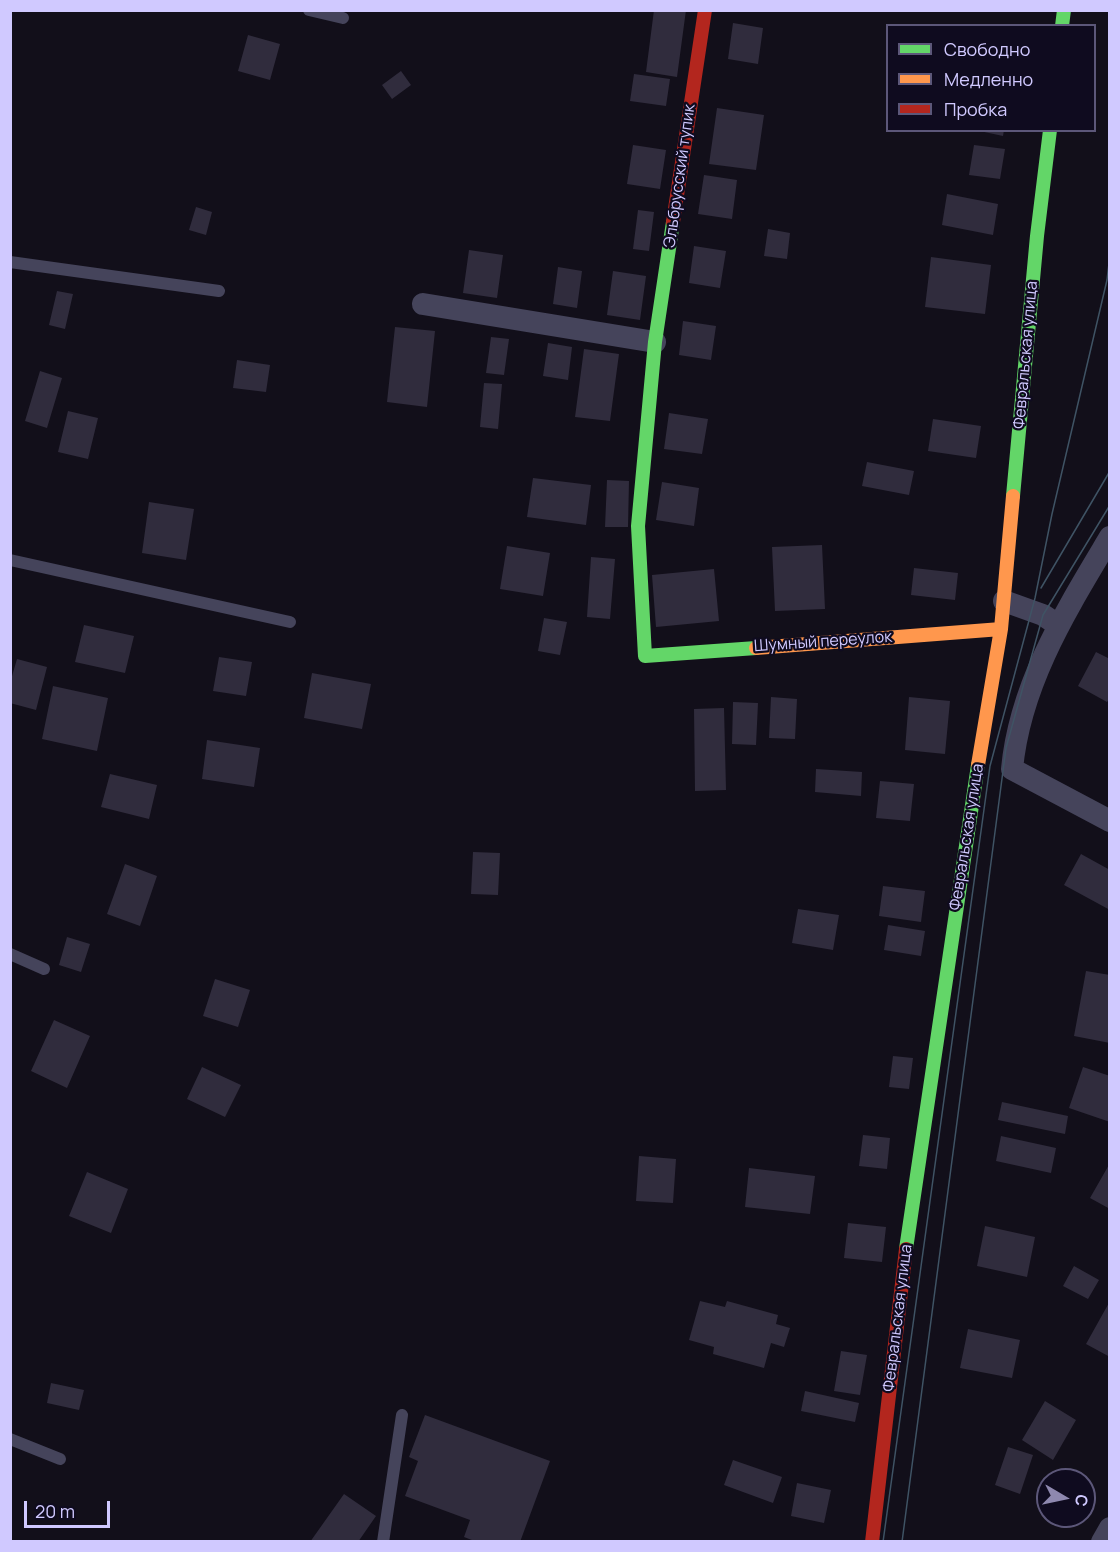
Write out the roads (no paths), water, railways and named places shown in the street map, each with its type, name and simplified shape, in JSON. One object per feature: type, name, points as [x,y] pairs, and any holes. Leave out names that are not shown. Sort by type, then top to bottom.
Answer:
[{"type":"street","name":"Эльбрусский тупик","points":[[645,656],[638,526],[655,342],[705,10]]},
{"type":"street","name":"Февральская улица","points":[[872,1542],[905,1259],[974,784],[1001,629],[1037,236],[1050,132]]},
{"type":"street","points":[[423,304],[655,342]]},
{"type":"street","name":"Февральская улица","points":[[1110,537],[1058,625],[1031,691],[1015,741],[1012,769],[1110,821]]},
{"type":"street","points":[[1004,601],[1043,615],[1058,625]]},
{"type":"street","name":"Шумный переулок","points":[[645,656],[1001,629]]},
{"type":"street","points":[[1102,1542],[1110,1528]]},
{"type":"lane","points":[[309,10],[343,18]]},
{"type":"lane","points":[[10,262],[219,291]]},
{"type":"lane","points":[[10,560],[290,622]]},
{"type":"lane","points":[[10,954],[44,969]]},
{"type":"lane","points":[[383,1542],[402,1415]]},
{"type":"lane","points":[[10,1439],[60,1459]]},
{"type":"tram line","points":[[883,1542],[990,766],[1035,598],[1052,514],[1107,280],[1110,255]]},
{"type":"tram line","points":[[1041,588],[1110,471]]},
{"type":"tram line","points":[[902,1542],[1006,748],[1043,615],[1110,505]]}]
